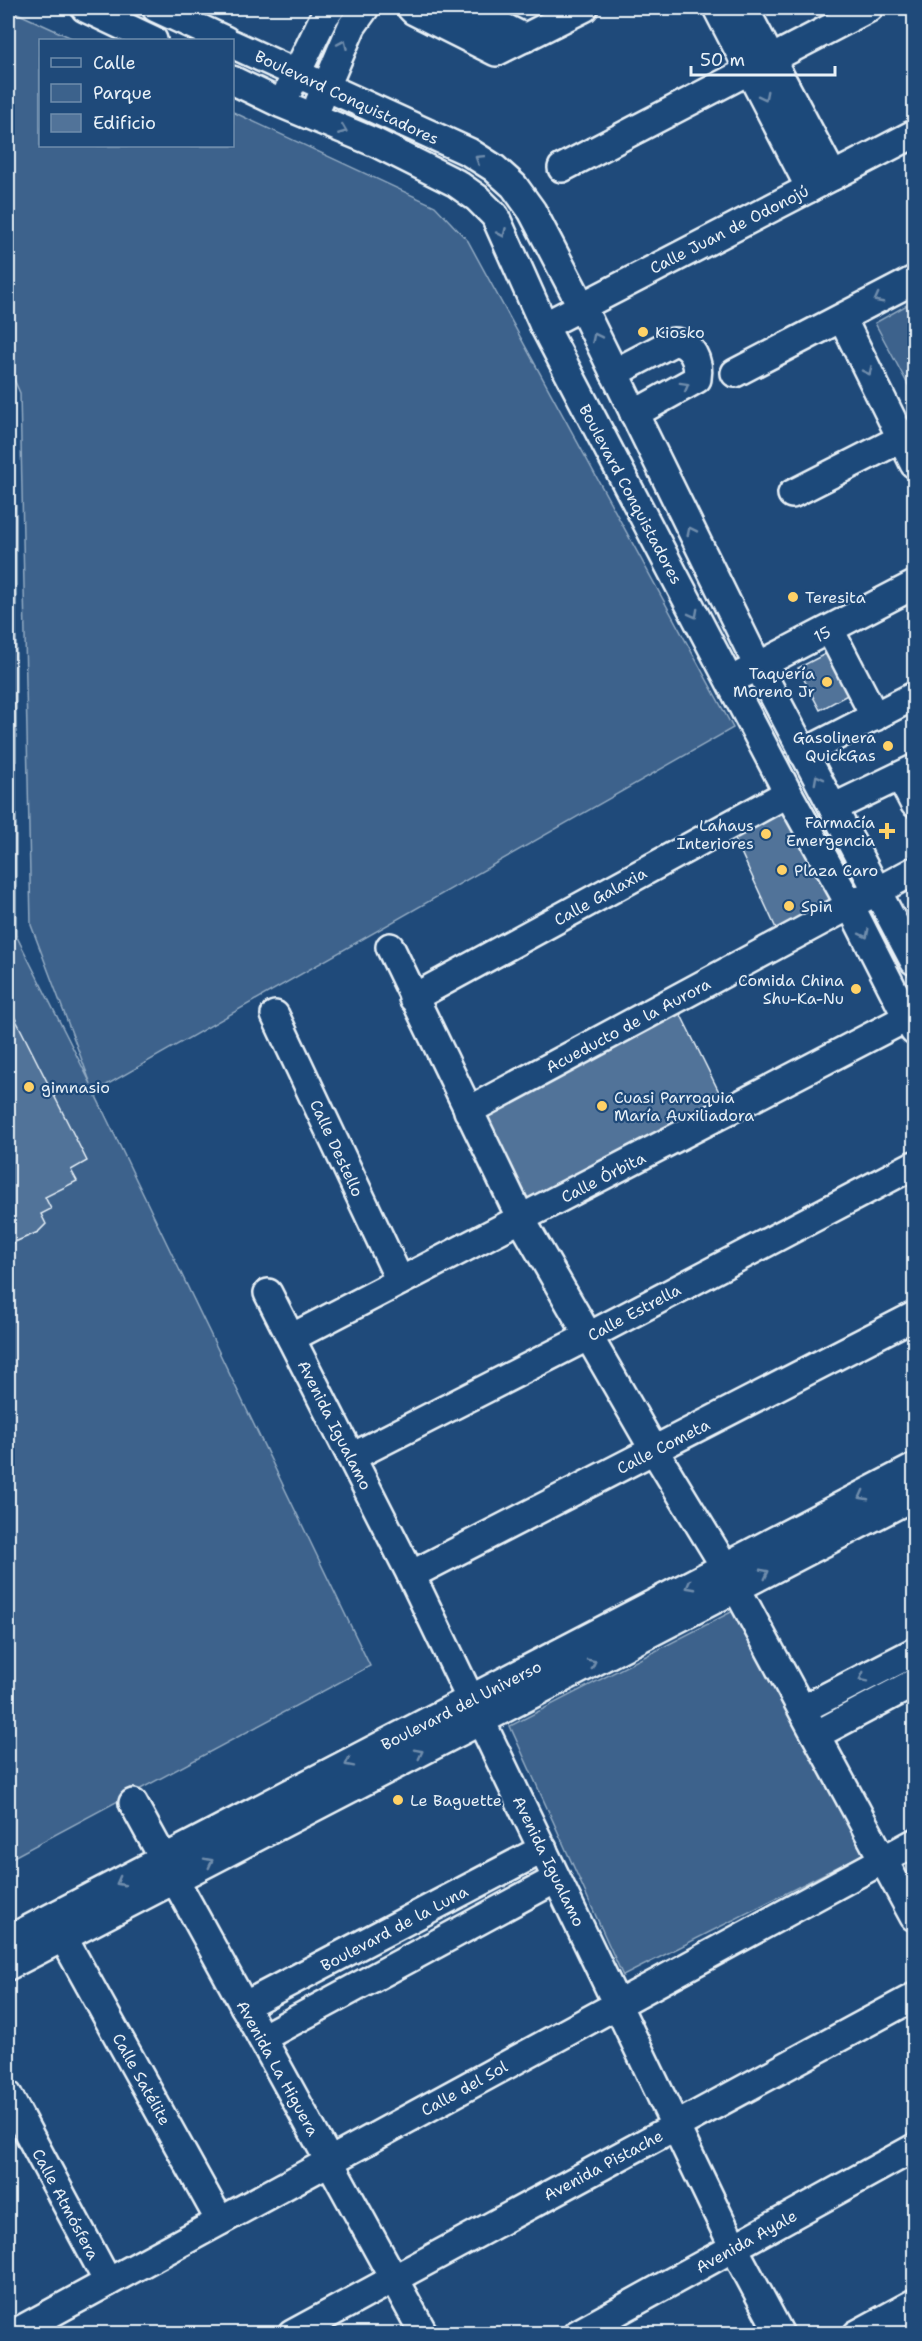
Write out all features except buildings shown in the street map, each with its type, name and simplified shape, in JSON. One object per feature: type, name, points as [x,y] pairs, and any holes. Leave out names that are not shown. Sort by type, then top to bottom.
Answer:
[{"type":"street","points":[[85,8],[151,39]]},
{"type":"street","points":[[156,8],[223,39]]},
{"type":"street","points":[[282,104],[324,17],[331,8]]},
{"type":"street","points":[[314,118],[325,86],[352,26],[365,8]]},
{"type":"street","points":[[411,8],[491,52],[501,51],[584,8]]},
{"type":"street","points":[[466,8],[525,38]]},
{"type":"street","points":[[717,8],[760,64],[822,182]]},
{"type":"street","points":[[744,8],[760,64]]},
{"type":"street","points":[[562,168],[869,8]]},
{"type":"street","name":"Boulevard Conquistadores","points":[[234,45],[469,152],[494,168],[514,186],[532,211],[581,305],[758,666],[915,961]]},
{"type":"street","name":"Boulevard Conquistadores","points":[[234,81],[314,118],[376,143],[456,183],[477,198],[495,216],[544,326],[729,682],[912,1021]]},
{"type":"street","name":"Calle Juan de Odonojú","points":[[544,326],[915,134]]},
{"type":"street","points":[[735,373],[915,280]]},
{"type":"street","points":[[842,318],[908,435],[915,464]]},
{"type":"street","points":[[614,373],[673,342],[681,342],[688,346],[697,362],[697,379],[634,414]]},
{"type":"street","points":[[792,494],[908,435]]},
{"type":"street","name":"15","points":[[729,682],[915,585]]},
{"type":"street","points":[[830,630],[875,717]]},
{"type":"street","points":[[803,753],[915,696]]},
{"type":"street","points":[[833,808],[908,772],[915,803]]},
{"type":"street","name":"Calle Galaxia","points":[[413,998],[788,793]]},
{"type":"street","name":"Acueducto de la Aurora","points":[[468,1111],[915,871]]},
{"type":"street","points":[[390,947],[521,1219],[654,1450],[731,1577],[915,1917]]},
{"type":"street","name":"Calle Destello","points":[[275,1015],[400,1281]]},
{"type":"street","name":"Calle Órbita","points":[[291,1338],[912,1021]]},
{"type":"street","name":"Calle Estrella","points":[[352,1457],[915,1165]]},
{"type":"street","name":"Avenida Igualamo","points":[[268,1293],[411,1575],[734,2248],[780,2334]]},
{"type":"street","name":"Calle Cometa","points":[[411,1575],[915,1316]]},
{"type":"street","name":"Boulevard del Universo","points":[[8,1940],[170,1869],[731,1577],[914,1471]]},
{"type":"street","name":"Boulevard del Universo","points":[[731,1577],[915,1496]]},
{"type":"street","points":[[802,1709],[915,1652]]},
{"type":"street","points":[[816,1735],[915,1683]]},
{"type":"street","name":"Avenida La Higuera","points":[[133,1803],[424,2334]]},
{"type":"street","name":"Calle del Sol","points":[[14,2334],[915,1843]]},
{"type":"street","name":"Boulevard de la Luna","points":[[244,2006],[543,1850]]},
{"type":"street","name":"Boulevard del Universo","points":[[8,1966],[63,1937],[170,1869]]},
{"type":"street","name":"Boulevard de la Luna","points":[[262,2038],[556,1879]]},
{"type":"street","name":"Calle Satélite","points":[[63,1937],[220,2221]]},
{"type":"street","name":"Avenida Pistache","points":[[292,2334],[915,1997]]},
{"type":"street","name":"Calle Atmósfera","points":[[8,2095],[108,2282]]},
{"type":"street","name":"Avenida Ayale","points":[[577,2334],[915,2148]]},
{"type":"street","points":[[857,2334],[915,2302]]},
{"type":"street","points":[[901,2334],[915,2326]]},
{"type":"green space","points":[[8,9],[74,39],[39,39],[39,147],[234,147],[234,112],[435,206],[468,241],[733,728],[94,1092],[370,1666],[8,1860],[8,520],[16,505],[16,935],[91,1084],[31,925],[20,393],[8,366]]},
{"type":"green space","points":[[914,301],[914,396],[875,323]]},
{"type":"green space","points":[[735,1610],[867,1852],[623,1976],[510,1726]]},
{"type":"place","name":"Kiosko","points":[[643,332]]},
{"type":"place","name":"Teresita","points":[[793,597]]},
{"type":"place","name":"Taquería Moreno Jr","points":[[827,682]]},
{"type":"place","name":"Gasolinera QuickGas","points":[[888,746]]},
{"type":"place","name":"Farmacía Emergencia","points":[[887,831]]},
{"type":"place","name":"Lahaus Interiores","points":[[766,834]]},
{"type":"place","name":"Plaza Caro","points":[[782,870]]},
{"type":"place","name":"Spin","points":[[789,906]]},
{"type":"place","name":"Comida China Shu-Ka-Nu","points":[[856,989]]},
{"type":"place","name":"gimnasio","points":[[29,1087]]},
{"type":"place","name":"Cuasi Parroquia María Auxiliadora","points":[[602,1106]]},
{"type":"place","name":"Le Baguette","points":[[398,1800]]}]
